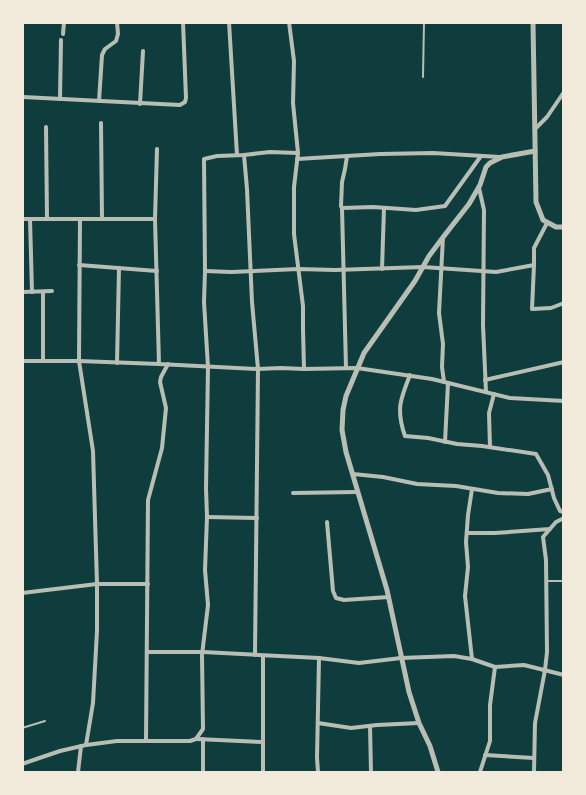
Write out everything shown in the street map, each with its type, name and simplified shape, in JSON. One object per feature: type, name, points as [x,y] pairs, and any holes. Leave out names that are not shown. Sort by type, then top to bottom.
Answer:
[{"type":"street","points":[[63,34],[64,22]]},
{"type":"street","points":[[99,101],[102,56],[105,49],[116,41],[117,22]]},
{"type":"street","points":[[23,96],[180,105],[185,102],[186,98],[183,22]]},
{"type":"street","points":[[229,22],[237,155]]},
{"type":"street","points":[[289,22],[294,61],[293,103],[298,156],[294,187],[294,234],[303,306],[304,369]]},
{"type":"street","points":[[533,22],[536,202],[543,220],[556,227],[564,227]]},
{"type":"street","points":[[60,99],[61,40]]},
{"type":"street","points":[[140,104],[143,51]]},
{"type":"street","points":[[535,129],[547,117],[564,92]]},
{"type":"street","points":[[100,123],[102,219]]},
{"type":"street","points":[[46,127],[47,219]]},
{"type":"street","points":[[157,149],[155,219],[159,364]]},
{"type":"street","points":[[22,764],[83,745],[117,741],[190,741],[196,738],[202,729],[203,652],[208,605],[205,570],[208,367],[204,302],[204,159],[270,152],[298,156],[433,153],[502,157],[535,152]]},
{"type":"street","points":[[244,155],[258,369],[255,655]]},
{"type":"street","points":[[346,368],[341,206],[342,182],[347,155]]},
{"type":"street","points":[[342,208],[384,207],[416,210],[445,206],[481,156]]},
{"type":"street","points":[[438,772],[409,692],[389,597],[346,452],[342,430],[343,410],[346,396],[364,353],[444,236],[469,204],[479,188],[486,167],[502,157]]},
{"type":"street","points":[[479,188],[484,210],[483,325],[486,392]]},
{"type":"street","points":[[382,269],[384,207]]},
{"type":"street","points":[[22,219],[155,219]]},
{"type":"street","points":[[30,219],[32,292]]},
{"type":"street","points":[[78,772],[93,703],[97,584],[93,451],[78,361],[80,219]]},
{"type":"street","points":[[548,223],[534,248],[532,309],[551,309],[564,303]]},
{"type":"street","points":[[444,236],[439,313],[443,344],[442,367],[446,383],[445,442]]},
{"type":"street","points":[[79,265],[157,271]]},
{"type":"street","points":[[205,271],[442,267],[496,272],[534,265]]},
{"type":"street","points":[[117,363],[119,268]]},
{"type":"street","points":[[22,292],[52,291]]},
{"type":"street","points":[[43,292],[43,361]]},
{"type":"street","points":[[22,361],[168,364],[258,369],[357,368],[410,375],[510,398],[564,401]]},
{"type":"street","points":[[485,380],[564,362]]},
{"type":"street","points":[[146,741],[148,500],[162,448],[165,408],[160,382],[168,364]]},
{"type":"street","points":[[410,375],[400,398],[400,422],[405,436],[536,454],[548,476],[560,511],[564,512]]},
{"type":"street","points":[[490,447],[489,413],[494,394]]},
{"type":"street","points":[[352,474],[498,493],[528,494],[552,489]]},
{"type":"street","points":[[472,489],[468,514],[468,567],[465,596],[472,659]]},
{"type":"street","points":[[293,493],[357,492]]},
{"type":"street","points":[[207,517],[257,518]]},
{"type":"street","points":[[534,772],[535,723],[547,652],[547,581],[543,537],[556,522],[564,518]]},
{"type":"street","points":[[327,522],[333,591],[336,598],[344,600],[389,597]]},
{"type":"street","points":[[467,533],[550,529]]},
{"type":"street","points":[[22,593],[97,584],[148,584]]},
{"type":"street","points":[[147,652],[203,652],[319,658],[359,663],[401,658],[454,656],[472,659],[495,668],[524,665],[564,675]]},
{"type":"street","points":[[263,656],[263,772]]},
{"type":"street","points":[[318,772],[319,658]]},
{"type":"street","points":[[480,772],[490,741],[490,705],[495,668]]},
{"type":"street","points":[[318,723],[351,728],[419,723]]},
{"type":"street","points":[[370,726],[371,772]]},
{"type":"street","points":[[196,738],[262,742]]},
{"type":"street","points":[[203,739],[203,772]]},
{"type":"street","points":[[485,754],[534,758]]},
{"type":"lane","points":[[423,77],[424,22]]},
{"type":"lane","points":[[547,581],[564,581]]},
{"type":"lane","points":[[22,728],[45,721]]}]
